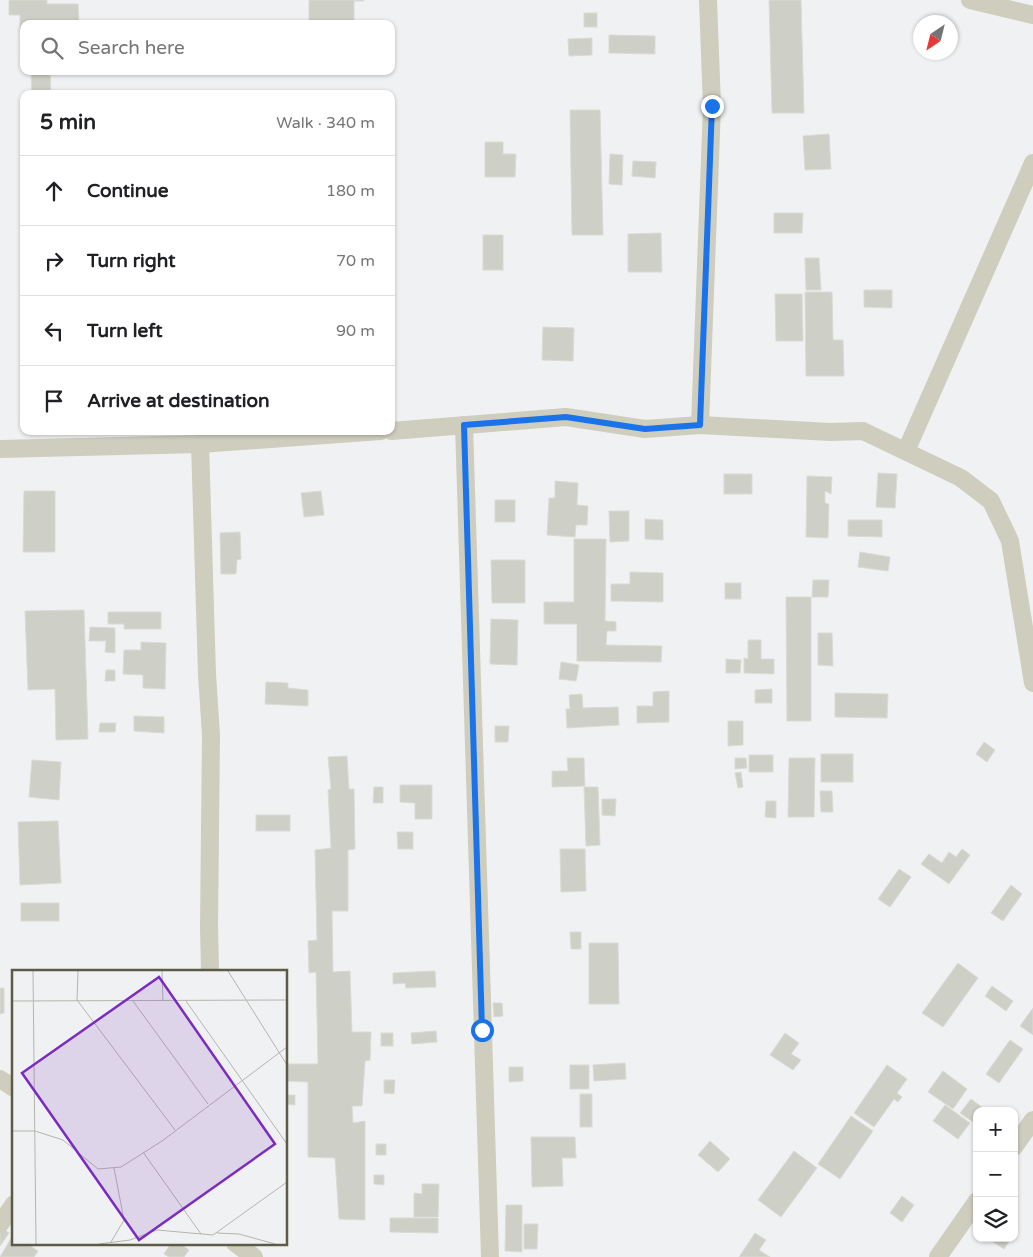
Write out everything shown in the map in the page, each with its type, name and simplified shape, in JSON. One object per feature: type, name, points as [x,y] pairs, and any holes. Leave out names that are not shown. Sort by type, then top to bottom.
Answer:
[{"type":"street","points":[[700,425],[712,106],[708,0]]},
{"type":"street","points":[[970,0],[1033,16]]},
{"type":"street","points":[[906,452],[1033,163]]},
{"type":"street","points":[[395,430],[566,417],[645,429],[700,425],[830,432],[863,431],[962,478],[991,502],[1010,541],[1033,683]]},
{"type":"street","points":[[464,425],[490,1257]]},
{"type":"street","points":[[0,449],[200,444],[325,435]]},
{"type":"street","points":[[200,444],[207,674],[211,735],[210,970]]},
{"type":"street","points":[[0,1079],[12,1087]]},
{"type":"street","points":[[1018,1141],[1033,1120]]},
{"type":"street","points":[[0,1224],[12,1207]]},
{"type":"street","points":[[938,1257],[973,1208]]},
{"type":"street","points":[[236,1244],[254,1257]]},
{"type":"building","points":[[9,0],[47,0],[47,4],[78,4],[79,20],[20,20],[20,15],[9,15]]},
{"type":"building","points":[[309,0],[364,0],[354,1],[354,20],[309,20]]},
{"type":"building","points":[[769,0],[801,0],[804,113],[772,113]]},
{"type":"building","points":[[584,13],[597,13],[597,27],[584,27]]},
{"type":"building","points":[[609,35],[655,36],[655,54],[609,53]]},
{"type":"building","points":[[592,38],[592,55],[569,56],[568,39]]},
{"type":"building","points":[[31,75],[50,75],[51,90],[32,90]]},
{"type":"building","points":[[570,110],[600,110],[603,235],[572,235]]},
{"type":"building","points":[[829,134],[831,169],[805,170],[803,136]]},
{"type":"building","points":[[485,142],[503,142],[503,154],[516,154],[515,177],[485,177]]},
{"type":"building","points":[[610,154],[623,155],[622,185],[609,184]]},
{"type":"building","points":[[633,161],[656,162],[655,178],[632,176]]},
{"type":"building","points":[[774,213],[803,213],[802,233],[774,233]]},
{"type":"building","points":[[661,233],[662,272],[628,272],[628,234]]},
{"type":"building","points":[[483,235],[503,235],[503,270],[483,270]]},
{"type":"building","points":[[805,258],[819,258],[821,290],[806,290]]},
{"type":"building","points":[[864,290],[892,290],[892,308],[864,307]]},
{"type":"building","points":[[805,292],[832,292],[833,340],[843,340],[844,376],[806,376]]},
{"type":"building","points":[[775,294],[802,294],[803,341],[776,341]]},
{"type":"building","points":[[543,327],[574,328],[573,361],[542,360]]},
{"type":"building","points":[[878,473],[897,474],[895,508],[876,507]]},
{"type":"building","points":[[724,474],[752,474],[752,494],[724,494]]},
{"type":"building","points":[[807,476],[832,477],[831,494],[825,491],[825,503],[829,504],[828,538],[806,537]]},
{"type":"building","points":[[555,481],[578,483],[577,505],[588,506],[587,525],[576,525],[575,537],[547,535],[549,498],[555,498]]},
{"type":"building","points":[[24,491],[55,491],[55,552],[23,552]]},
{"type":"building","points":[[321,491],[324,515],[304,517],[301,493]]},
{"type":"building","points":[[495,500],[515,500],[515,522],[495,522]]},
{"type":"building","points":[[609,511],[629,511],[629,541],[610,542]]},
{"type":"building","points":[[645,519],[663,520],[663,540],[645,539]]},
{"type":"building","points":[[848,520],[882,520],[882,537],[848,536]]},
{"type":"building","points":[[240,532],[241,559],[237,560],[236,574],[221,574],[220,533]]},
{"type":"building","points":[[574,539],[606,539],[605,621],[616,622],[616,631],[607,631],[606,645],[662,646],[661,662],[577,661],[577,624],[544,624],[544,602],[574,602]]},
{"type":"building","points":[[860,552],[890,557],[888,571],[858,567]]},
{"type":"building","points":[[491,560],[525,560],[525,603],[492,603]]},
{"type":"building","points":[[630,572],[663,573],[663,602],[611,601],[611,584],[630,584]]},
{"type":"building","points":[[813,580],[829,580],[828,597],[812,597]]},
{"type":"building","points":[[725,583],[741,583],[741,599],[725,599]]},
{"type":"building","points":[[786,597],[811,597],[811,721],[787,721]]},
{"type":"building","points":[[84,610],[88,739],[56,740],[55,689],[28,690],[25,611]]},
{"type":"building","points":[[108,612],[161,612],[161,629],[124,629],[124,624],[108,624]]},
{"type":"building","points":[[491,619],[518,620],[517,665],[490,664]]},
{"type":"building","points":[[90,627],[115,628],[115,653],[105,652],[106,641],[89,641]]},
{"type":"building","points":[[818,633],[832,633],[833,666],[818,665]]},
{"type":"building","points":[[748,640],[761,640],[761,659],[774,659],[774,674],[744,673],[744,658],[748,659]]},
{"type":"building","points":[[141,642],[166,643],[165,689],[143,688],[143,675],[123,674],[124,650],[141,650]]},
{"type":"building","points":[[726,659],[741,660],[740,673],[726,673]]},
{"type":"building","points":[[561,662],[579,665],[576,681],[559,679]]},
{"type":"building","points":[[106,670],[115,670],[115,681],[105,681]]},
{"type":"building","points":[[266,682],[288,683],[288,688],[308,690],[308,706],[265,704]]},
{"type":"building","points":[[772,689],[772,703],[755,703],[755,690]]},
{"type":"building","points":[[669,691],[669,722],[637,723],[637,706],[653,706],[653,692]]},
{"type":"building","points":[[835,693],[888,694],[887,718],[835,717]]},
{"type":"building","points":[[582,694],[583,708],[618,707],[619,725],[567,728],[566,709],[570,709],[569,695]]},
{"type":"building","points":[[134,716],[164,717],[164,733],[134,731]]},
{"type":"building","points":[[728,721],[743,721],[743,745],[728,746]]},
{"type":"building","points":[[100,723],[116,723],[115,732],[99,732]]},
{"type":"building","points":[[495,726],[509,726],[508,742],[495,742]]},
{"type":"building","points":[[984,742],[995,750],[987,762],[976,754]]},
{"type":"building","points":[[821,754],[853,754],[853,782],[821,782]]},
{"type":"building","points":[[749,755],[773,755],[773,772],[749,772]]},
{"type":"building","points":[[347,756],[349,789],[354,789],[355,849],[348,850],[348,911],[332,911],[333,972],[350,971],[352,1032],[371,1032],[370,1060],[365,1061],[362,1106],[352,1106],[353,1123],[365,1121],[365,1220],[339,1219],[335,1158],[308,1157],[308,1082],[288,1081],[288,1064],[318,1064],[316,972],[309,973],[308,941],[317,940],[315,850],[331,848],[328,790],[331,789],[328,757]]},
{"type":"building","points":[[567,758],[584,758],[585,786],[552,787],[552,771],[568,771]]},
{"type":"building","points":[[735,758],[746,758],[747,768],[735,769]]},
{"type":"building","points":[[789,758],[815,758],[814,817],[788,817]]},
{"type":"building","points":[[32,760],[61,762],[59,800],[29,797]]},
{"type":"building","points":[[741,772],[743,787],[738,788],[735,773]]},
{"type":"building","points":[[400,785],[432,785],[432,819],[415,819],[415,803],[400,802]]},
{"type":"building","points":[[374,787],[383,787],[383,803],[373,803]]},
{"type":"building","points":[[584,787],[598,787],[600,845],[586,846]]},
{"type":"building","points":[[820,791],[832,791],[833,812],[821,812]]},
{"type":"building","points":[[602,799],[616,799],[615,816],[602,815]]},
{"type":"building","points":[[766,801],[776,801],[776,818],[765,817]]},
{"type":"building","points":[[256,815],[290,815],[290,831],[256,831]]},
{"type":"building","points":[[58,821],[61,883],[20,885],[18,822]]},
{"type":"building","points":[[397,832],[413,832],[413,849],[398,849]]},
{"type":"building","points":[[560,849],[585,849],[586,891],[561,892]]},
{"type":"building","points":[[962,849],[970,855],[949,884],[921,864],[929,854],[942,863],[949,852],[956,857]]},
{"type":"building","points":[[899,869],[911,877],[890,907],[878,899]]},
{"type":"building","points":[[1011,885],[1022,894],[1003,921],[991,913]]},
{"type":"building","points":[[21,903],[59,903],[59,921],[21,921]]},
{"type":"building","points":[[570,932],[581,932],[581,949],[571,949]]},
{"type":"building","points":[[589,943],[618,943],[619,1004],[589,1004]]},
{"type":"building","points":[[958,963],[978,978],[943,1027],[922,1013]]},
{"type":"building","points":[[435,971],[436,987],[406,988],[405,983],[393,984],[393,973]]},
{"type":"building","points":[[992,986],[1013,1001],[1006,1011],[985,996]]},
{"type":"building","points":[[0,988],[4,988],[4,1013],[0,1014]]},
{"type":"building","points":[[493,1003],[502,1003],[503,1016],[494,1017]]},
{"type":"building","points":[[1033,1008],[1033,1035],[1020,1026]]},
{"type":"building","points":[[436,1031],[437,1042],[412,1044],[411,1033]]},
{"type":"building","points":[[381,1033],[393,1033],[393,1046],[381,1046]]},
{"type":"building","points":[[785,1033],[799,1043],[791,1054],[801,1060],[793,1070],[770,1055]]},
{"type":"building","points":[[1010,1040],[1023,1049],[999,1083],[986,1074]]},
{"type":"building","points":[[625,1063],[626,1079],[594,1081],[593,1065]]},
{"type":"building","points":[[570,1065],[589,1065],[589,1089],[570,1089]]},
{"type":"building","points":[[887,1065],[907,1079],[897,1093],[902,1097],[898,1102],[894,1099],[874,1127],[854,1113]]},
{"type":"building","points":[[509,1067],[523,1067],[523,1081],[509,1082]]},
{"type":"building","points":[[943,1071],[967,1089],[953,1109],[928,1092]]},
{"type":"building","points":[[384,1080],[395,1080],[394,1094],[384,1093]]},
{"type":"building","points":[[580,1094],[592,1094],[592,1127],[580,1127]]},
{"type":"building","points":[[288,1095],[295,1095],[295,1105],[288,1104]]},
{"type":"building","points":[[971,1099],[982,1107],[973,1107],[973,1122],[960,1113]]},
{"type":"building","points":[[945,1105],[970,1123],[958,1139],[933,1121]]},
{"type":"building","points":[[851,1116],[873,1131],[840,1179],[818,1164]]},
{"type":"building","points":[[531,1137],[575,1137],[576,1158],[562,1158],[563,1186],[532,1187]]},
{"type":"building","points":[[710,1141],[730,1159],[718,1172],[698,1155]]},
{"type":"building","points":[[376,1144],[386,1144],[386,1155],[376,1155]]},
{"type":"building","points":[[794,1151],[817,1168],[781,1217],[758,1200]]},
{"type":"building","points":[[374,1175],[384,1175],[384,1185],[374,1184]]},
{"type":"building","points":[[422,1184],[439,1184],[438,1217],[414,1217],[414,1193],[422,1194]]},
{"type":"building","points":[[902,1196],[914,1205],[902,1222],[890,1213]]},
{"type":"building","points":[[506,1205],[522,1205],[522,1252],[505,1251]]},
{"type":"building","points":[[390,1218],[438,1218],[438,1233],[390,1232]]},
{"type":"building","points":[[524,1224],[538,1224],[537,1249],[524,1249]]},
{"type":"building","points":[[0,1226],[9,1233],[0,1246]]},
{"type":"building","points":[[755,1233],[766,1240],[759,1250],[770,1257],[739,1257]]},
{"type":"building","points":[[12,1237],[12,1244],[28,1244],[38,1251],[34,1257],[0,1257]]},
{"type":"building","points":[[993,1242],[1008,1242],[1004,1249]]},
{"type":"building","points":[[170,1244],[180,1244],[189,1250],[184,1257],[169,1257],[164,1254]]},
{"type":"route","points":[[482,1030],[464,425],[566,417],[645,429],[700,425],[712,106]]}]
